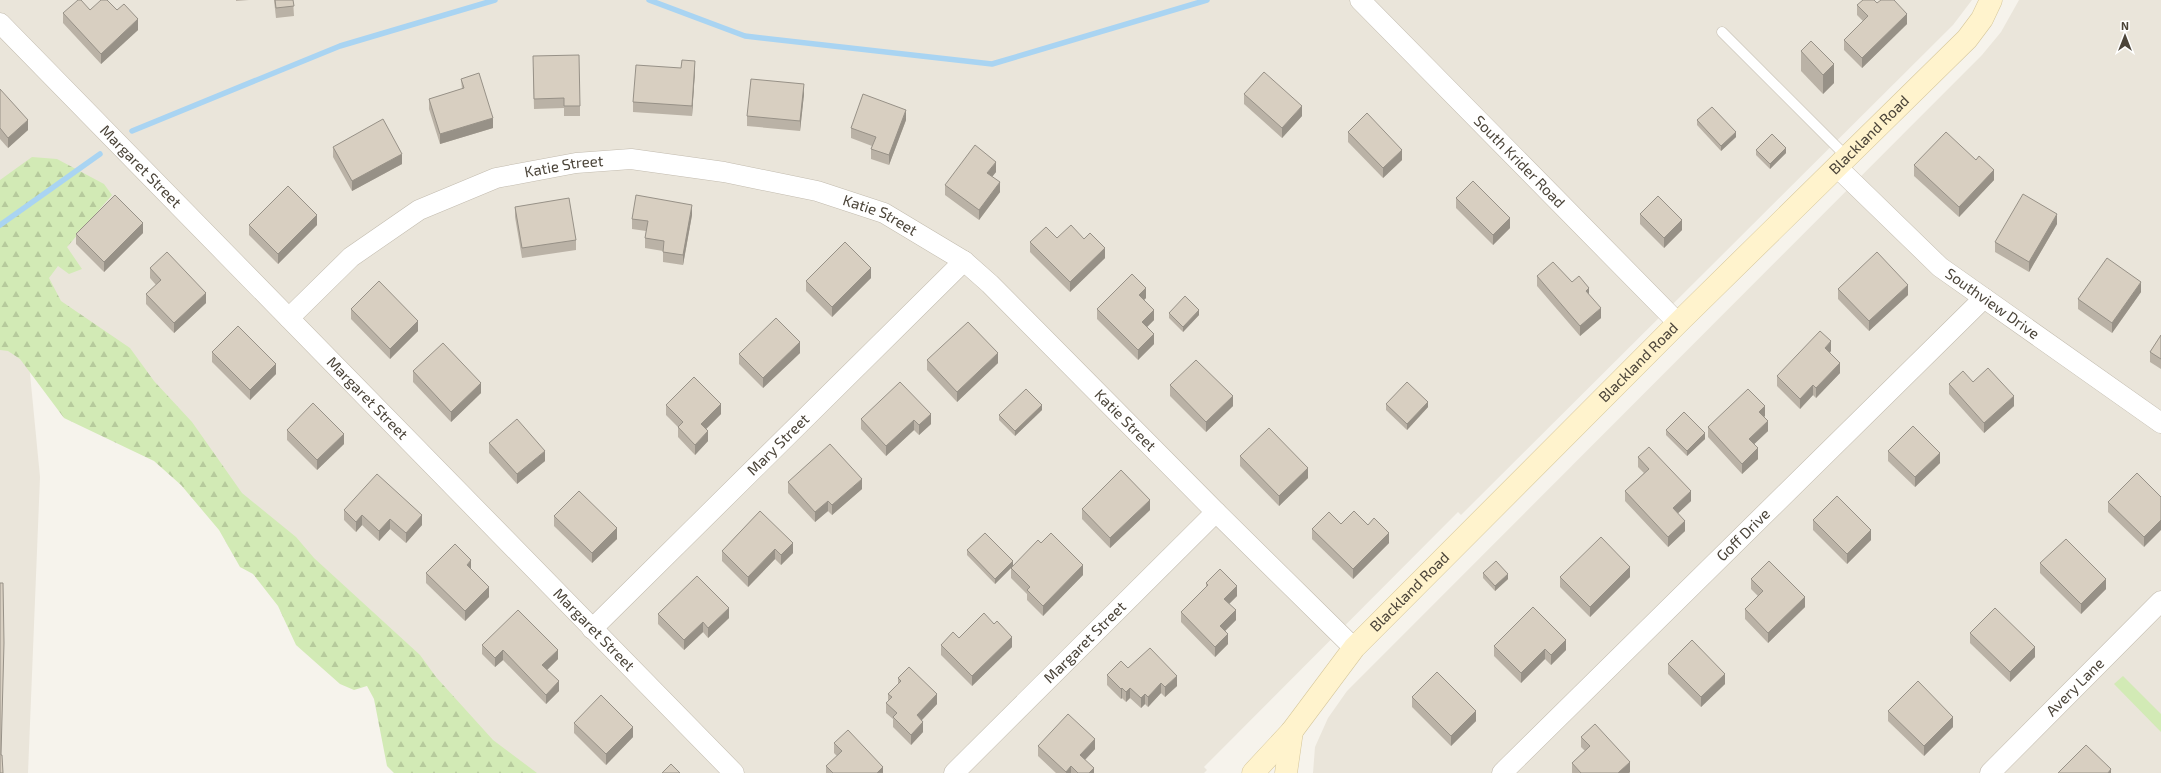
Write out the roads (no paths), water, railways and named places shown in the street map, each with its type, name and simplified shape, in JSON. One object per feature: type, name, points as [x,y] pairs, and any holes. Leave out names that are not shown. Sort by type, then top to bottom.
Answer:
[{"type":"street","name":"South Krider Road","points":[[1360,0],[1678,323]]},
{"type":"street","name":"Blackland Road","points":[[1253,773],[1292,731],[1354,648],[1678,323],[1843,163],[1967,39],[1982,19],[1991,0]]},
{"type":"street","name":"Margaret Street","points":[[0,23],[734,773]]},
{"type":"street","name":"Katie Street","points":[[289,318],[351,257],[419,210],[496,178],[576,163],[638,160],[724,172],[817,191],[884,213],[964,261],[990,284],[1216,512],[1354,648]]},
{"type":"street","name":"Southview Drive","points":[[1843,163],[1940,267],[2161,424]]},
{"type":"street","name":"Mary Street","points":[[592,629],[964,261]]},
{"type":"street","name":"Goff Drive","points":[[1502,773],[1984,298]]},
{"type":"street","name":"Margaret Street","points":[[954,773],[1216,512]]},
{"type":"street","name":"Avery Lane","points":[[1990,773],[2161,601]]},
{"type":"street","name":"Blackland Road","points":[[1286,773],[1292,731]]},
{"type":"lane","points":[[1722,32],[1843,163]]},
{"type":"waterway","points":[[132,131],[340,46],[495,0]]},
{"type":"waterway","points":[[649,0],[745,36],[992,64],[1207,0]]},
{"type":"waterway","points":[[0,225],[100,154]]}]
